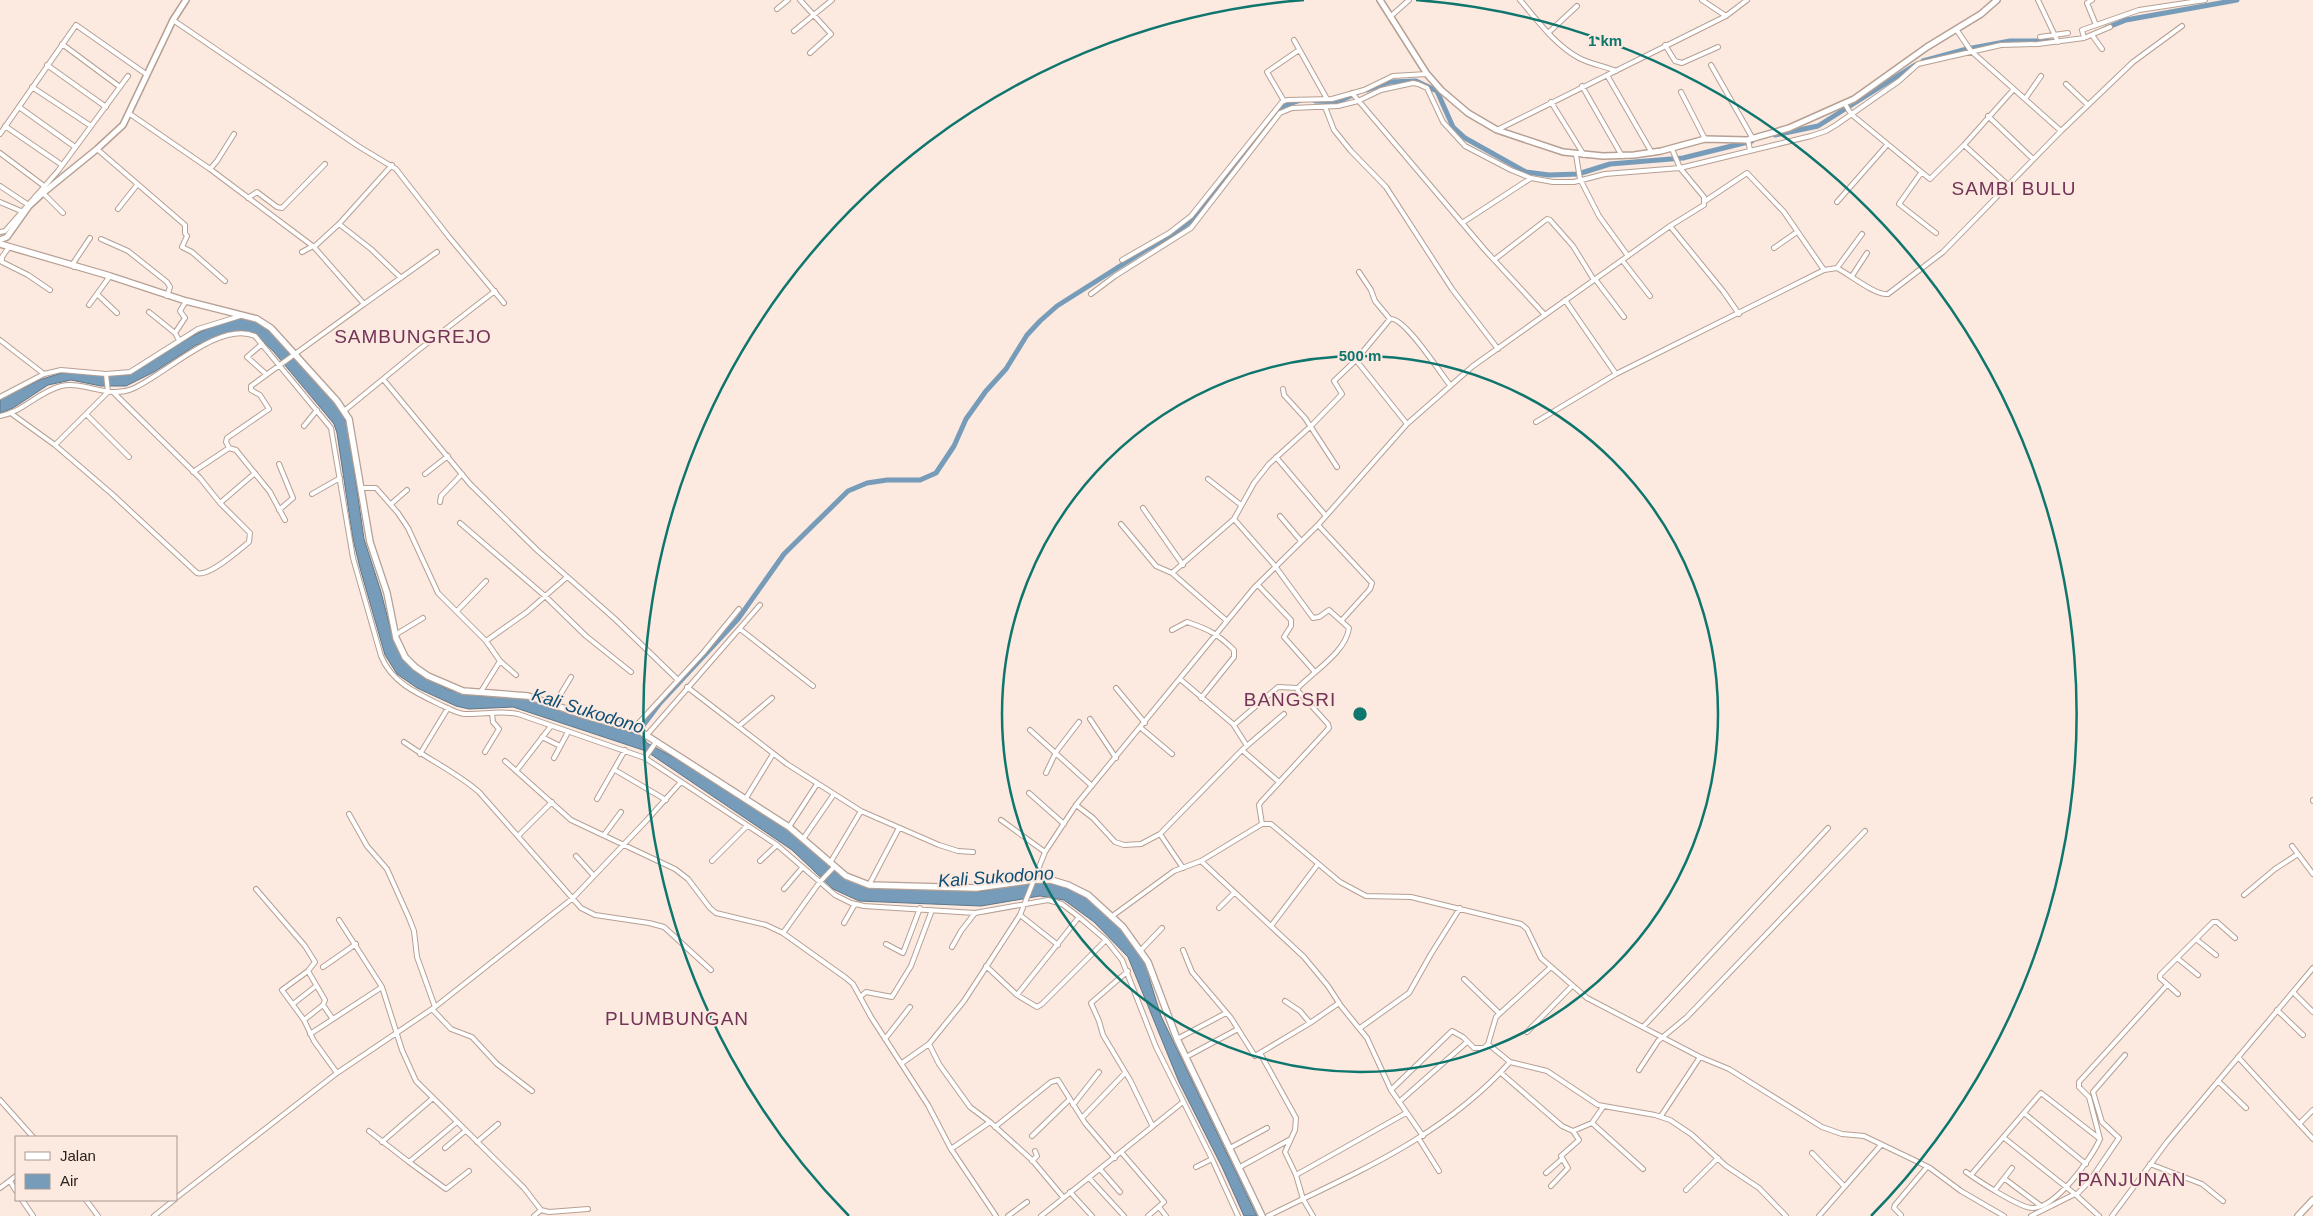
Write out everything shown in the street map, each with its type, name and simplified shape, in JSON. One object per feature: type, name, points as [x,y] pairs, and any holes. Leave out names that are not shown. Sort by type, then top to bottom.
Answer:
[{"type":"main road","points":[[0,244],[110,276],[167,296],[264,322],[344,410],[352,430],[370,542],[387,593],[401,651],[422,672],[454,689],[480,693],[521,694],[640,732],[655,744],[746,798],[789,827],[832,866],[846,876],[869,885],[984,888],[1033,881],[1057,880],[1088,895],[1123,927],[1148,962],[1177,1039],[1262,1216]]},
{"type":"main road","points":[[2298,1216],[2313,1200]]},
{"type":"street","points":[[5,233],[43,193],[97,150],[123,125],[130,114],[146,74],[173,20],[186,0]]},
{"type":"street","points":[[777,8],[788,0]]},
{"type":"street","points":[[800,0],[830,34],[810,53]]},
{"type":"street","points":[[794,32],[832,0]]},
{"type":"street","points":[[1380,0],[1427,74],[1441,90],[1468,113],[1497,130],[1576,155],[1585,156],[1622,156],[1652,152],[1672,149],[1705,139],[1751,140],[1789,128],[1846,105],[1918,64],[1970,51],[2056,38],[2068,33]]},
{"type":"street","points":[[1390,17],[1409,0]]},
{"type":"street","points":[[1520,0],[1548,33],[1581,58],[1616,71]]},
{"type":"street","points":[[1702,0],[1726,16]]},
{"type":"street","points":[[1497,130],[1582,86],[1726,16],[1747,0]]},
{"type":"street","points":[[1091,294],[1114,276],[1191,228],[1280,113],[1292,108],[1325,107],[1354,97],[1413,83],[1422,85],[1434,101],[1443,122],[1465,146],[1480,156],[1531,178],[1553,182],[1679,166],[1826,131],[1851,114],[1956,29],[1981,14],[1997,0]]},
{"type":"street","points":[[2038,0],[2056,38]]},
{"type":"street","points":[[2092,0],[2087,3],[2096,26]]},
{"type":"street","points":[[2083,38],[2081,32],[2139,10],[2205,0]]},
{"type":"street","points":[[1548,33],[1576,6]]},
{"type":"street","points":[[173,20],[358,146],[392,165],[401,173],[449,238],[504,303]]},
{"type":"street","points":[[0,134],[76,25],[146,74]]},
{"type":"street","points":[[1536,422],[1616,374],[1824,270],[1838,268],[1883,295],[1888,294],[1943,252],[2061,131],[2133,62],[2182,26]]},
{"type":"street","points":[[2040,37],[2083,38],[2110,28]]},
{"type":"street","points":[[1956,29],[1970,51],[2061,131]]},
{"type":"street","points":[[2092,35],[2102,49]]},
{"type":"street","points":[[1294,40],[1327,99]]},
{"type":"street","points":[[62,44],[120,87]]},
{"type":"street","points":[[1665,45],[1675,61],[1682,63],[1718,47]]},
{"type":"street","points":[[1284,101],[1267,72],[1299,50]]},
{"type":"street","points":[[47,65],[106,107]]},
{"type":"street","points":[[1711,65],[1755,148]]},
{"type":"street","points":[[1122,260],[1169,233],[1191,216],[1278,106],[1284,101],[1354,97],[1393,76],[1427,74]]},
{"type":"street","points":[[1607,74],[1652,152]]},
{"type":"street","points":[[0,240],[21,211],[62,165],[128,76]]},
{"type":"street","points":[[2025,99],[2041,76]]},
{"type":"street","points":[[2066,84],[2088,105]]},
{"type":"street","points":[[1582,86],[1622,156]]},
{"type":"street","points":[[32,87],[91,126]]},
{"type":"street","points":[[1846,105],[1851,114],[1929,179],[1964,145],[1988,116],[2014,90]]},
{"type":"street","points":[[1681,92],[1705,139]]},
{"type":"street","points":[[1354,97],[1494,260],[1544,315]]},
{"type":"street","points":[[1551,102],[1585,156]]},
{"type":"street","points":[[19,106],[75,147]]},
{"type":"street","points":[[1325,107],[1334,130],[1386,187],[1452,289],[1498,349]]},
{"type":"street","points":[[130,114],[210,169],[313,247],[364,304]]},
{"type":"street","points":[[1988,116],[2033,159]]},
{"type":"street","points":[[5,126],[62,165]]},
{"type":"street","points":[[210,169],[234,134]]},
{"type":"street","points":[[1750,150],[1751,140]]},
{"type":"street","points":[[1837,202],[1888,145]]},
{"type":"street","points":[[1964,145],[2008,186]]},
{"type":"street","points":[[1672,149],[1679,166],[1705,201]]},
{"type":"street","points":[[97,150],[185,224],[187,236],[182,245],[225,281]]},
{"type":"street","points":[[0,153],[44,186]]},
{"type":"street","points":[[1576,155],[1579,178],[1598,216],[1628,256]]},
{"type":"street","points":[[248,198],[256,192],[277,207],[282,208],[325,164]]},
{"type":"street","points":[[302,252],[313,247],[339,224],[392,165]]},
{"type":"street","points":[[902,1063],[929,1044],[964,1001],[1020,915],[1026,904],[1045,852],[1076,805],[1258,584],[1318,525],[1407,424],[1450,385],[1565,300],[1747,173],[1784,212],[1824,270]]},
{"type":"street","points":[[1921,173],[1899,204],[1936,233]]},
{"type":"street","points":[[1462,223],[1531,178]]},
{"type":"street","points":[[118,209],[137,185]]},
{"type":"street","points":[[0,186],[27,204]]},
{"type":"street","points":[[43,193],[63,213]]},
{"type":"street","points":[[0,202],[21,211]]},
{"type":"street","points":[[1494,260],[1547,219],[1550,220],[1573,246],[1594,280],[1624,317]]},
{"type":"street","points":[[339,224],[371,249],[400,277]]},
{"type":"street","points":[[1670,226],[1723,291],[1739,314]]},
{"type":"street","points":[[1774,248],[1797,232]]},
{"type":"street","points":[[5,233],[9,247],[2,256],[2,262],[28,275],[50,290]]},
{"type":"street","points":[[1838,268],[1862,234]]},
{"type":"street","points":[[74,267],[74,262],[90,238]]},
{"type":"street","points":[[101,239],[128,251],[167,282],[170,287],[167,296]]},
{"type":"street","points":[[285,520],[255,473],[236,450],[229,448],[226,442],[227,438],[269,409],[260,395],[254,393],[250,388],[266,374],[437,252]]},
{"type":"street","points":[[1852,276],[1867,253]]},
{"type":"street","points":[[1622,260],[1650,296]]},
{"type":"street","points":[[1359,272],[1371,290],[1375,301],[1390,318],[1398,320],[1450,385]]},
{"type":"street","points":[[89,305],[110,276]]},
{"type":"street","points":[[344,410],[495,291]]},
{"type":"street","points":[[97,294],[117,314]]},
{"type":"street","points":[[1565,300],[1616,374]]},
{"type":"street","points":[[175,333],[185,318],[180,310],[186,301]]},
{"type":"street","points":[[149,312],[175,333],[179,340]]},
{"type":"street","points":[[0,397],[44,374],[61,370],[106,374],[130,372],[179,340],[210,324],[240,316]]},
{"type":"street","points":[[1172,573],[1234,519],[1254,483],[1276,457],[1342,394],[1334,380],[1356,360],[1390,318]]},
{"type":"street","points":[[114,393],[133,388],[188,353],[223,338],[244,333],[255,336],[281,364],[332,431],[354,558],[385,665],[406,686],[463,714],[504,712],[518,714],[645,758],[776,846],[841,898],[855,904],[975,913],[994,912],[1043,900],[1062,904],[1080,917],[1106,940],[1119,955],[1128,971],[1148,1030],[1238,1216]]},
{"type":"street","points":[[0,340],[44,374]]},
{"type":"street","points":[[262,344],[247,357],[266,374]]},
{"type":"street","points":[[1356,360],[1407,424]]},
{"type":"street","points":[[55,446],[87,415],[108,390],[106,374]]},
{"type":"street","points":[[383,379],[470,484],[678,680]]},
{"type":"street","points":[[0,416],[12,414],[38,396],[60,386],[108,390],[114,393],[193,472],[250,533],[251,539],[214,569],[200,575],[127,507],[55,446],[12,414]]},
{"type":"street","points":[[1283,388],[1284,395],[1310,426],[1337,467]]},
{"type":"street","points":[[304,426],[317,410]]},
{"type":"street","points":[[87,415],[129,457]]},
{"type":"street","points":[[193,472],[229,448]]},
{"type":"street","points":[[425,474],[448,456]]},
{"type":"street","points":[[1276,457],[1325,515]]},
{"type":"street","points":[[279,464],[293,498],[280,510]]},
{"type":"street","points":[[220,503],[255,473]]},
{"type":"street","points":[[440,502],[441,496],[462,474]]},
{"type":"street","points":[[312,494],[340,478]]},
{"type":"street","points":[[1208,479],[1241,505]]},
{"type":"street","points":[[362,488],[376,488],[390,504],[408,528],[438,593],[486,641],[500,661],[516,675]]},
{"type":"street","points":[[390,504],[407,490]]},
{"type":"street","points":[[1142,508],[1183,565]]},
{"type":"street","points":[[1280,516],[1301,541]]},
{"type":"street","points":[[1234,519],[1276,566],[1313,618],[1319,617],[1329,610],[1349,628],[1349,633],[1334,655],[1298,688],[1278,687],[1234,725]]},
{"type":"street","points":[[460,523],[545,596],[586,636],[631,672]]},
{"type":"street","points":[[1121,524],[1141,551],[1156,566],[1172,573],[1227,621]]},
{"type":"street","points":[[1318,525],[1372,583],[1370,589],[1342,620]]},
{"type":"street","points":[[486,641],[567,577]]},
{"type":"street","points":[[457,611],[486,581]]},
{"type":"street","points":[[1258,584],[1291,620],[1291,626],[1284,637],[1315,672]]},
{"type":"street","points":[[640,732],[687,687],[760,605]]},
{"type":"street","points":[[640,732],[678,680],[739,609]]},
{"type":"street","points":[[396,634],[423,618]]},
{"type":"street","points":[[1172,630],[1186,622],[1217,634],[1235,653],[1201,698]]},
{"type":"street","points":[[740,629],[813,686]]},
{"type":"street","points":[[480,693],[500,661]]},
{"type":"street","points":[[554,705],[571,677]]},
{"type":"street","points":[[1180,680],[1234,725],[1247,746]]},
{"type":"street","points":[[687,687],[773,754],[861,811],[939,845],[958,851],[973,852]]},
{"type":"street","points":[[1116,688],[1145,722]]},
{"type":"street","points":[[1262,824],[1259,805],[1329,728],[1328,724],[1298,691],[1298,688]]},
{"type":"street","points":[[739,726],[772,698]]},
{"type":"street","points":[[420,754],[448,708]]},
{"type":"street","points":[[485,752],[499,729],[493,722],[492,713]]},
{"type":"street","points":[[1076,805],[1093,818],[1115,842],[1124,845],[1141,844],[1160,834],[1242,750],[1284,714]]},
{"type":"street","points":[[1090,719],[1116,758]]},
{"type":"street","points":[[1046,773],[1056,752],[1079,722]]},
{"type":"street","points":[[517,770],[551,726]]},
{"type":"street","points":[[1141,728],[1172,754]]},
{"type":"street","points":[[1030,730],[1092,786]]},
{"type":"street","points":[[554,758],[568,732]]},
{"type":"street","points":[[542,737],[560,746]]},
{"type":"street","points":[[404,742],[420,754],[462,777],[494,807],[581,908],[595,916],[649,923],[664,927],[711,970]]},
{"type":"street","points":[[645,758],[655,744]]},
{"type":"street","points":[[597,799],[625,750]]},
{"type":"street","points":[[1242,750],[1279,782]]},
{"type":"street","points":[[746,798],[773,754]]},
{"type":"street","points":[[505,761],[571,820],[675,869],[688,879],[716,913],[766,925],[783,933],[846,978],[928,1104],[951,1149],[996,1216]]},
{"type":"street","points":[[615,770],[666,800]]},
{"type":"street","points":[[178,1197],[337,1073],[434,1008],[573,898],[681,782]]},
{"type":"street","points":[[789,827],[817,784]]},
{"type":"street","points":[[1029,793],[1064,824]]},
{"type":"street","points":[[803,839],[834,794]]},
{"type":"street","points":[[518,836],[552,802]]},
{"type":"street","points":[[783,933],[832,866],[861,811]]},
{"type":"street","points":[[604,836],[621,812]]},
{"type":"street","points":[[349,814],[367,846],[387,869],[410,918],[414,931],[417,957],[434,1008],[451,1029],[472,1037],[497,1064],[532,1091]]},
{"type":"street","points":[[1001,820],[1045,852]]},
{"type":"street","points":[[1111,917],[1174,871],[1201,861],[1262,824],[1272,824],[1340,882],[1366,896],[1411,897],[1460,908],[1491,918],[1512,920],[1521,924],[1527,929],[1541,958],[1587,998],[1700,1057],[1746,1078],[1822,1127],[1842,1134],[1864,1136],[1927,1167],[1961,1191],[2004,1216]]},
{"type":"street","points":[[712,861],[746,826]]},
{"type":"street","points":[[869,885],[899,828]]},
{"type":"street","points":[[1643,1027],[1828,828]]},
{"type":"street","points":[[1639,1070],[1658,1041],[1687,1017],[1865,831]]},
{"type":"street","points":[[1160,834],[1184,868]]},
{"type":"street","points":[[760,861],[776,846]]},
{"type":"street","points":[[2292,846],[2313,874]]},
{"type":"street","points":[[2244,895],[2275,869],[2298,854]]},
{"type":"street","points":[[576,856],[594,876]]},
{"type":"street","points":[[1201,861],[1304,957],[1328,986],[1339,1003],[1360,1028],[1391,1090],[1439,1171]]},
{"type":"street","points":[[1271,926],[1318,864]]},
{"type":"street","points":[[784,889],[802,868]]},
{"type":"street","points":[[256,888],[312,956],[315,964],[282,990],[304,1020],[310,1034],[337,1073]]},
{"type":"street","points":[[1219,908],[1234,893]]},
{"type":"street","points":[[844,923],[855,904]]},
{"type":"street","points":[[886,944],[903,952],[920,908]]},
{"type":"street","points":[[1360,1028],[1409,993],[1430,954],[1460,908]]},
{"type":"street","points":[[860,997],[866,992],[888,998],[894,995],[911,966],[932,910]]},
{"type":"street","points":[[952,947],[961,931],[975,913]]},
{"type":"street","points":[[1020,915],[1058,945]]},
{"type":"street","points":[[1017,995],[1080,917]]},
{"type":"street","points":[[339,920],[382,987],[413,1076],[420,1086],[524,1188],[540,1213]]},
{"type":"street","points":[[2178,994],[2160,978],[2160,975],[2214,921],[2235,938]]},
{"type":"street","points":[[1141,950],[1162,928]]},
{"type":"street","points":[[2196,939],[2216,955]]},
{"type":"street","points":[[986,966],[1017,995],[1034,1006],[1039,1006],[1106,940]]},
{"type":"street","points":[[323,967],[356,944]]},
{"type":"street","points":[[1184,950],[1192,972],[1238,1028],[1255,1056],[1310,1024],[1339,1003]]},
{"type":"street","points":[[2177,958],[2198,975]]},
{"type":"street","points":[[1391,1090],[1450,1033],[1456,1032],[1471,1046],[1478,1049],[1488,1044],[1494,1022],[1500,1013],[1551,967]]},
{"type":"street","points":[[2112,1216],[2150,1164],[2292,992],[2311,974],[2313,968]]},
{"type":"street","points":[[304,1020],[323,1005],[325,1000],[308,971]]},
{"type":"street","points":[[1128,971],[1091,1004],[1099,1021],[1103,1036],[1126,1073],[1152,1125]]},
{"type":"street","points":[[1464,979],[1500,1013]]},
{"type":"street","points":[[1966,1172],[2027,1208],[2041,1206],[2056,1196],[2086,1164],[2100,1139],[2089,1097],[2079,1087],[2079,1082],[2167,985]]},
{"type":"street","points":[[293,1004],[316,986]]},
{"type":"street","points":[[1527,1032],[1572,986]]},
{"type":"street","points":[[310,1034],[382,987]]},
{"type":"street","points":[[2292,992],[2313,1012]]},
{"type":"street","points":[[1285,1000],[1300,1011],[1310,1024]]},
{"type":"street","points":[[323,1005],[332,1018]]},
{"type":"street","points":[[884,1039],[910,1007]]},
{"type":"street","points":[[2277,1010],[2303,1035]]},
{"type":"street","points":[[1177,1039],[1226,1013]]},
{"type":"street","points":[[1186,1057],[1238,1028]]},
{"type":"street","points":[[1399,1102],[1468,1042]]},
{"type":"street","points":[[929,1044],[960,1096],[1032,1161],[1063,1197]]},
{"type":"street","points":[[1488,1044],[1510,1062],[1547,1071],[1582,1096],[1603,1107],[1660,1116],[1691,1134],[1718,1158],[1759,1188],[1786,1216]]},
{"type":"street","points":[[1260,1053],[1294,1113],[1296,1125],[1285,1149],[1296,1175],[1303,1199],[1313,1216]]},
{"type":"street","points":[[2030,1216],[2076,1195],[2089,1182],[2118,1138],[2102,1122],[2093,1096],[2096,1088],[2125,1055]]},
{"type":"street","points":[[1660,1116],[1700,1057]]},
{"type":"street","points":[[2238,1057],[2313,1139]]},
{"type":"street","points":[[1268,1216],[1421,1138],[1466,1104],[1510,1062]]},
{"type":"street","points":[[1073,1105],[1099,1072]]},
{"type":"street","points":[[1082,1118],[1126,1073]]},
{"type":"street","points":[[1500,1073],[1562,1126],[1573,1131],[1578,1140],[1561,1156],[1562,1159],[1546,1173]]},
{"type":"street","points":[[996,1127],[1054,1080],[1060,1082],[1082,1118],[1115,1158]]},
{"type":"street","points":[[2218,1081],[2246,1108]]},
{"type":"street","points":[[1971,1176],[2040,1094],[2043,1094],[2100,1139]]},
{"type":"street","points":[[382,1142],[433,1098]]},
{"type":"street","points":[[1032,1136],[1070,1099]]},
{"type":"street","points":[[0,1100],[32,1136]]},
{"type":"street","points":[[1041,1216],[1122,1153],[1152,1125],[1183,1102]]},
{"type":"street","points":[[1573,1131],[1592,1123],[1603,1107]]},
{"type":"street","points":[[2298,1124],[2313,1110]]},
{"type":"street","points":[[1296,1175],[1406,1113]]},
{"type":"street","points":[[2024,1113],[2086,1164]]},
{"type":"street","points":[[409,1162],[457,1122]]},
{"type":"street","points":[[951,1149],[990,1122]]},
{"type":"street","points":[[1592,1123],[1643,1169]]},
{"type":"street","points":[[477,1142],[498,1124]]},
{"type":"street","points":[[1230,1148],[1267,1128]]},
{"type":"street","points":[[369,1131],[446,1189],[469,1171]]},
{"type":"street","points":[[445,1148],[466,1131]]},
{"type":"street","points":[[2003,1137],[2066,1186],[2099,1216]]},
{"type":"street","points":[[1240,1167],[1291,1139]]},
{"type":"street","points":[[1819,1216],[1881,1145]]},
{"type":"street","points":[[1032,1161],[1037,1156],[1035,1151]]},
{"type":"street","points":[[1122,1153],[1163,1198],[1164,1202],[1148,1216]]},
{"type":"street","points":[[1812,1153],[1844,1186]]},
{"type":"street","points":[[1686,1190],[1718,1158]]},
{"type":"street","points":[[1196,1168],[1212,1159]]},
{"type":"street","points":[[1551,1186],[1568,1168],[1562,1159]]},
{"type":"street","points":[[2150,1164],[2202,1184],[2222,1201]]},
{"type":"street","points":[[1901,1215],[1894,1207],[1927,1167]]},
{"type":"street","points":[[1995,1190],[2012,1168]]},
{"type":"street","points":[[1100,1170],[1120,1192]]},
{"type":"street","points":[[0,1188],[15,1177]]},
{"type":"street","points":[[1089,1178],[1124,1216]]},
{"type":"street","points":[[2005,1179],[2041,1206]]},
{"type":"street","points":[[10,1181],[15,1188]]},
{"type":"street","points":[[1070,1192],[1092,1216]]},
{"type":"street","points":[[23,1201],[33,1216]]},
{"type":"street","points":[[87,1201],[98,1216]]},
{"type":"street","points":[[154,1216],[173,1201]]},
{"type":"street","points":[[1008,1216],[1027,1202]]},
{"type":"street","points":[[1158,1207],[1166,1216]]},
{"type":"street","points":[[534,1216],[540,1213],[588,1209]]},
{"type":"water","points":[[237,318],[252,319],[267,327],[340,408],[348,427],[364,539],[381,592],[393,639],[407,663],[430,680],[449,690],[479,696],[526,696],[643,736],[647,743],[688,765],[781,824],[843,876],[868,888],[983,891],[1027,882],[1053,882],[1083,895],[1122,929],[1145,965],[1161,1016],[1257,1216],[1244,1216],[1222,1167],[1179,1082],[1128,957],[1094,922],[1064,900],[1040,896],[981,906],[859,901],[833,889],[792,850],[646,751],[513,707],[469,709],[456,706],[417,688],[397,674],[385,655],[360,568],[353,539],[334,424],[274,352],[256,335],[242,331],[196,345],[154,372],[126,386],[101,386],[71,380],[48,385],[13,408],[0,413],[0,399],[42,379],[65,372],[105,376],[130,374],[190,337],[221,322]]},
{"type":"waterway","points":[[2106,28],[2126,20],[2237,0]]},
{"type":"waterway","points":[[1923,61],[1967,49],[2010,41],[2052,41]]},
{"type":"waterway","points":[[1775,135],[1818,126],[1915,65]]},
{"type":"waterway","points":[[1367,90],[1390,82],[1416,81],[1437,91],[1453,127],[1465,138],[1526,172],[1549,175],[1578,174],[1610,164],[1683,158],[1752,141]]},
{"type":"waterway","points":[[1315,101],[1337,102],[1357,93]]},
{"type":"waterway","points":[[633,739],[660,703],[738,619],[784,554],[848,491],[867,483],[887,480],[920,480],[936,473],[954,446],[966,419],[986,391],[1006,369],[1027,335],[1040,321],[1057,306],[1147,249],[1171,237],[1199,214],[1275,113],[1283,106],[1301,100]]},
{"type":"waterway","name":"Kali Sukodono","points":[[1129,943],[1143,961],[1147,975]]},
{"type":"district","name":"SAMBI BULU","points":[[2014,188]]},
{"type":"district","name":"SAMBUNGREJO","points":[[413,336]]},
{"type":"district","name":"BANGSRI","points":[[1290,699]]},
{"type":"district","name":"PLUMBUNGAN","points":[[677,1018]]},
{"type":"district","name":"PANJUNAN","points":[[2132,1179]]}]
